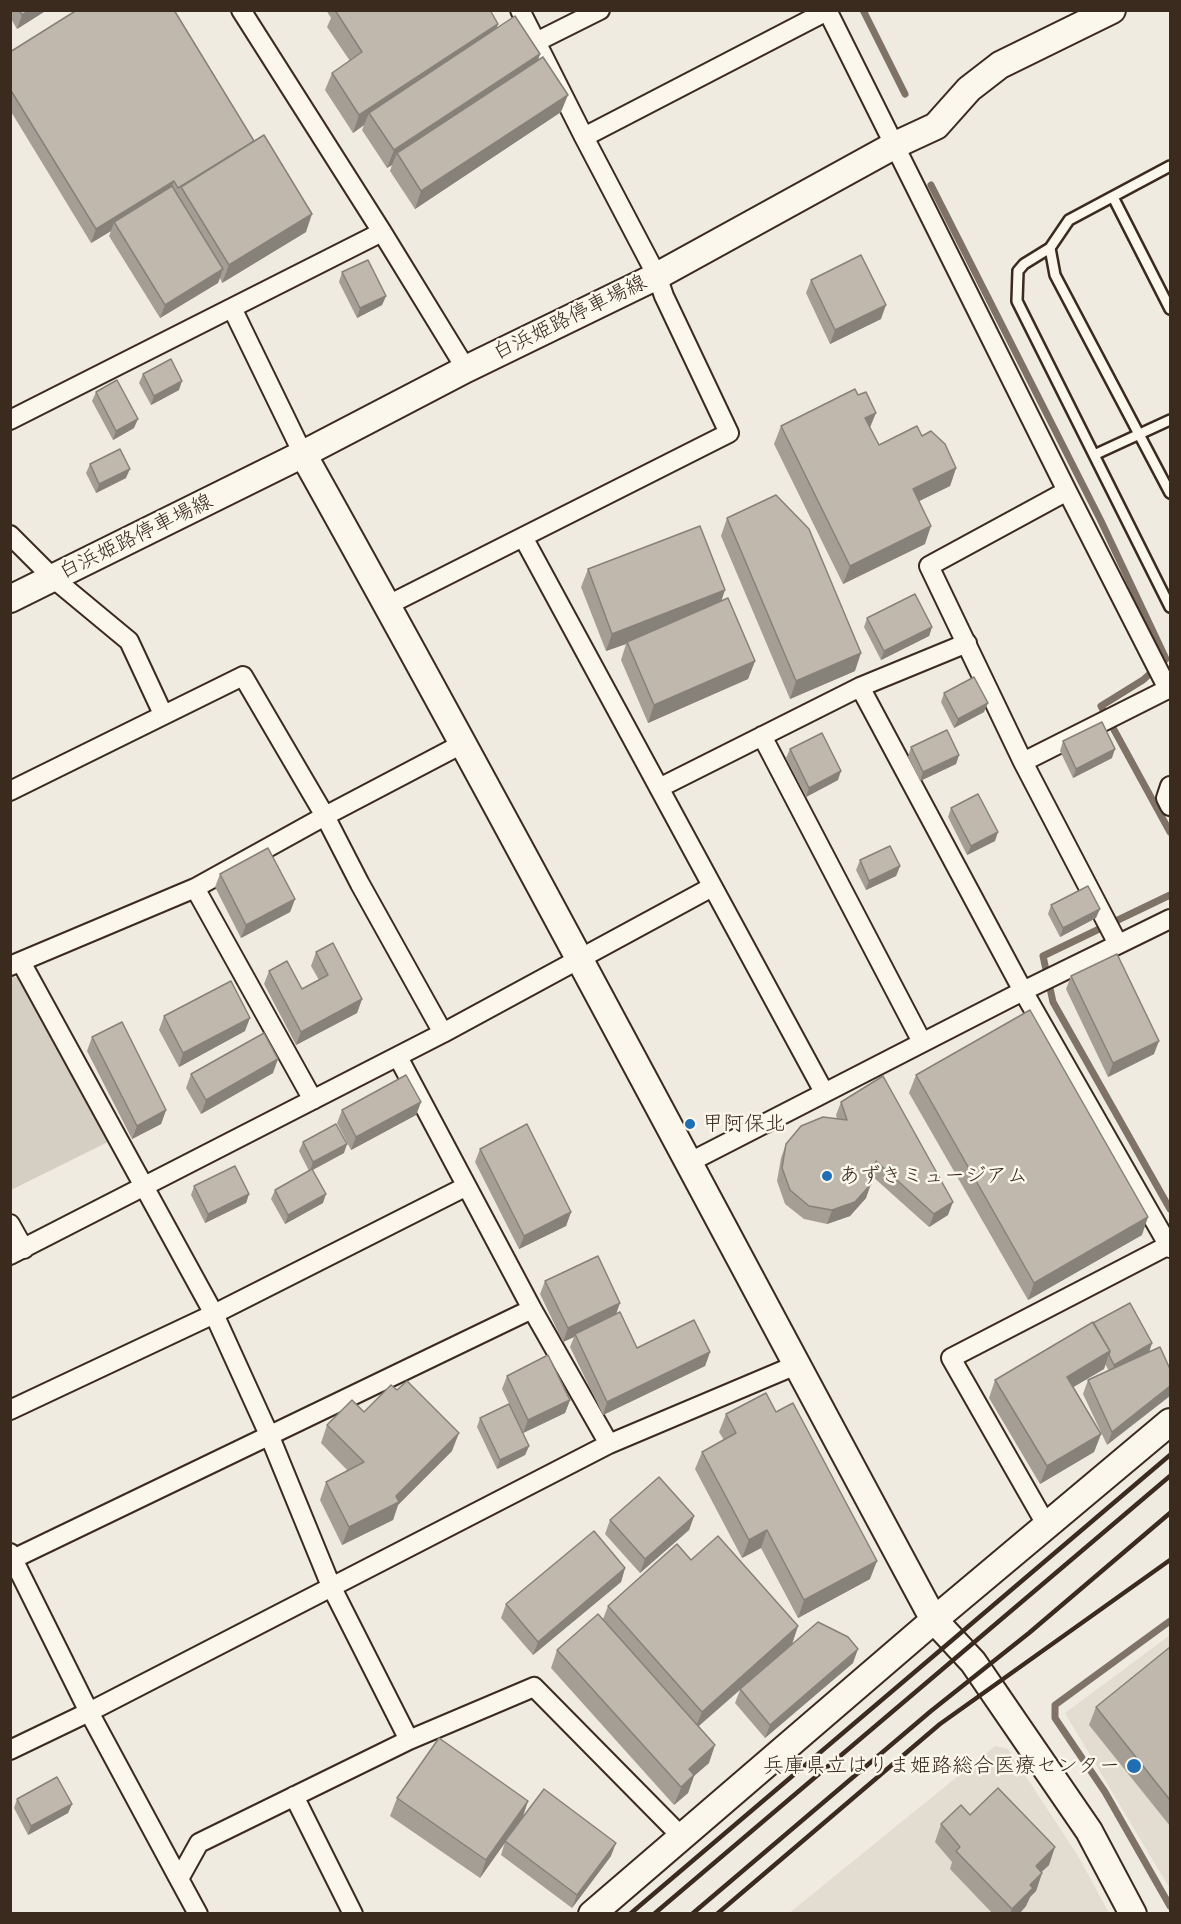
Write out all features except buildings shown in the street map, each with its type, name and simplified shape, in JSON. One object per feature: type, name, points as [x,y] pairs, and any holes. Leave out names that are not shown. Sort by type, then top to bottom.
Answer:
[{"type":"street","points":[[241,10],[466,369]]},
{"type":"street","points":[[388,605],[729,433],[664,296],[657,276],[520,10]]},
{"type":"street","points":[[536,42],[600,10]]},
{"type":"street","name":"白浜姫路停車場線","points":[[10,599],[303,454],[466,369],[657,276],[895,145],[936,126],[969,89],[1000,65],[1112,10]]},
{"type":"street","points":[[584,136],[827,11],[1067,491],[1169,689],[1023,762]]},
{"type":"street","points":[[10,420],[382,232]]},
{"type":"street","points":[[232,308],[303,454],[581,959],[934,1620],[973,1662],[1089,1830],[1133,1914]]},
{"type":"street","points":[[1067,491],[929,566],[1023,762],[1112,931]]},
{"type":"street","points":[[10,535],[53,578],[129,641],[164,714]]},
{"type":"street","points":[[524,537],[824,1092]]},
{"type":"street","points":[[660,788],[860,687],[966,643]]},
{"type":"street","points":[[10,791],[243,676],[325,816],[443,1033]]},
{"type":"street","points":[[860,687],[1023,991],[1170,1247],[951,1358],[1047,1526]]},
{"type":"street","points":[[762,736],[922,1042]]},
{"type":"street","points":[[410,1740],[331,1586],[270,1437],[214,1314],[145,1188],[16,964],[195,888],[462,744]]},
{"type":"street","points":[[1170,786],[1166,798],[1170,806]]},
{"type":"street","points":[[10,1224],[17,1252],[398,1057],[712,887]]},
{"type":"street","points":[[195,888],[313,1100]]},
{"type":"street","points":[[688,1163],[1023,991],[1112,931],[1170,919]]},
{"type":"street","points":[[398,1057],[465,1187],[609,1444]]},
{"type":"street","points":[[10,1410],[214,1314],[465,1187]]},
{"type":"street","points":[[198,1914],[88,1712],[12,1556],[270,1437],[532,1309]]},
{"type":"street","points":[[10,1750],[609,1444],[796,1365]]},
{"type":"street","points":[[592,1914],[934,1620],[1170,1422]]},
{"type":"street","points":[[179,1879],[199,1843],[410,1740],[534,1687],[682,1837]]},
{"type":"street","points":[[294,1796],[353,1914]]},
{"type":"lane","points":[[1170,166],[1069,220],[1050,248],[1024,264],[1018,272],[1017,301],[1170,607]]},
{"type":"lane","points":[[1113,197],[1170,309]]},
{"type":"lane","points":[[1050,248],[1055,275],[1170,493]]},
{"type":"lane","points":[[1094,455],[1170,420]]},
{"type":"shaded area","points":[[11,976],[23,979],[108,1142],[11,1190]]},
{"type":"shaded area","name":"兵庫県立はりま姫路総合医療センター","points":[[1170,1635],[1170,1889],[1065,1713]]},
{"type":"shaded area","points":[[995,1746],[1008,1749],[1078,1856],[1109,1913],[788,1914]]},
{"type":"waterway","points":[[863,10],[905,94]]},
{"type":"waterway","points":[[931,185],[1101,521],[1166,659],[1143,680],[1101,706],[1170,832]]},
{"type":"waterway","points":[[1170,895],[1043,956],[1053,1002],[1170,1209]]},
{"type":"waterway","points":[[1170,1621],[1055,1705],[1055,1718],[1105,1792],[1170,1906]]},
{"type":"railway","points":[[630,1914],[1170,1455]]},
{"type":"railway","points":[[654,1914],[1170,1476]]},
{"type":"railway","points":[[692,1914],[931,1711],[1029,1633],[1170,1513]]},
{"type":"railway","points":[[717,1914],[940,1724],[1170,1560]]},
{"type":"place","name":"甲阿保北","points":[[690,1124]]},
{"type":"place","name":"あずきミュージアム","points":[[827,1176]]},
{"type":"place","name":"兵庫県立はりま姫路総合医療センター","points":[[1134,1766]]}]
